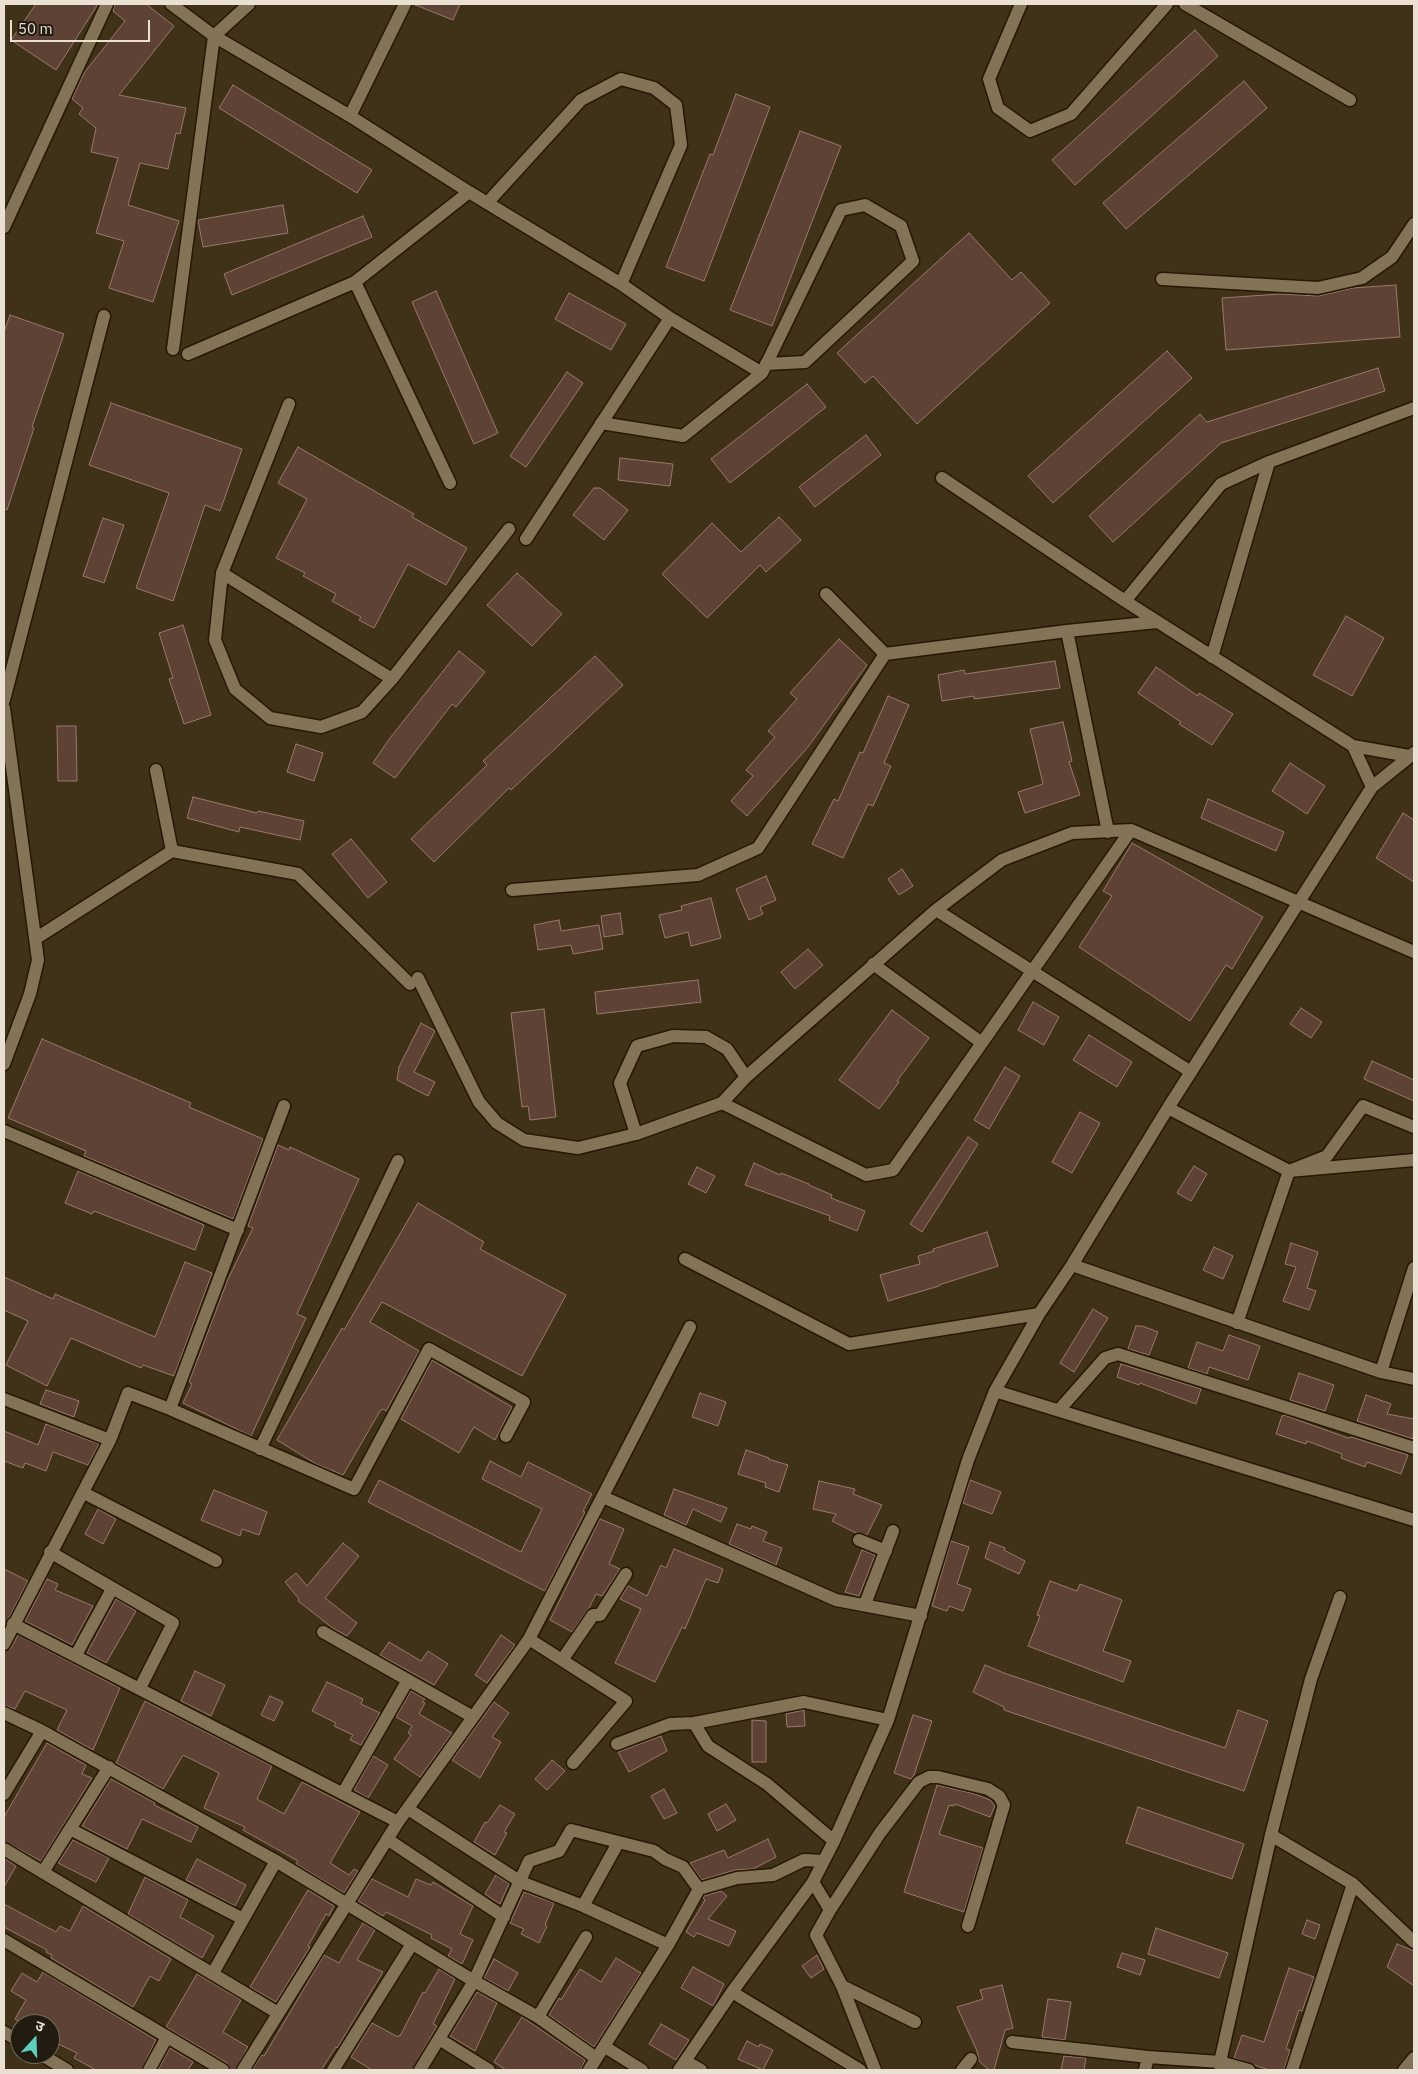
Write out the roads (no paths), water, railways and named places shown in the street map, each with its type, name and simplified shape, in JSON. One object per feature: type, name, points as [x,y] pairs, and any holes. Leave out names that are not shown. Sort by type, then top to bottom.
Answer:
[{"type":"street","points":[[4,227],[107,4]]},
{"type":"street","points":[[171,4],[214,36],[350,116],[469,192],[621,284],[670,318],[764,368],[805,362],[913,262],[901,226],[865,205],[841,210],[764,368],[683,436],[601,423]]},
{"type":"street","points":[[174,349],[214,36],[249,4]]},
{"type":"street","points":[[350,116],[405,4]]},
{"type":"street","points":[[1021,4],[989,79],[998,108],[1030,131],[1071,114],[1167,4]]},
{"type":"street","points":[[1185,4],[1350,100]]},
{"type":"street","points":[[488,202],[581,100],[622,79],[654,88],[676,105],[681,145],[621,284]]},
{"type":"street","points":[[188,354],[355,282],[469,192]]},
{"type":"street","points":[[1162,279],[1318,288],[1362,278],[1392,257],[1414,224]]},
{"type":"street","points":[[355,282],[450,483]]},
{"type":"street","points":[[4,700],[104,316]]},
{"type":"street","points":[[526,539],[670,318]]},
{"type":"street","points":[[289,404],[222,573],[215,640],[234,689],[270,718],[321,727],[362,712],[392,679],[510,529]]},
{"type":"street","points":[[1125,601],[1221,484],[1269,462],[1414,408]]},
{"type":"street","points":[[1212,657],[1269,462]]},
{"type":"street","points":[[942,478],[1157,622],[1353,746],[1412,754]]},
{"type":"street","points":[[222,573],[392,679]]},
{"type":"street","points":[[826,594],[884,654]]},
{"type":"street","points":[[512,890],[698,876],[758,848],[884,654],[1067,630],[1157,622]]},
{"type":"street","points":[[1067,630],[1108,832]]},
{"type":"street","points":[[4,708],[38,960],[30,994],[4,1064]]},
{"type":"street","points":[[1353,746],[1372,787]]},
{"type":"street","points":[[701,2070],[682,2066],[732,1992],[813,1882],[834,1841],[888,1720],[968,1460],[995,1391],[1039,1314],[1072,1265],[1168,1108],[1372,787],[1412,754]]},
{"type":"street","points":[[156,770],[172,851]]},
{"type":"street","points":[[722,1103],[866,1175],[893,1170],[1131,830]]},
{"type":"street","points":[[35,939],[172,851],[298,874],[414,981],[479,1102],[497,1123],[524,1140],[578,1148],[636,1134],[722,1103],[746,1077],[936,910],[1002,860],[1072,833],[1131,830],[1414,952]]},
{"type":"street","points":[[936,910],[1191,1072]]},
{"type":"street","points":[[873,964],[982,1043]]},
{"type":"street","points":[[636,1134],[620,1083],[637,1046],[673,1036],[706,1037],[727,1049],[746,1077]]},
{"type":"street","points":[[170,1409],[284,1106]]},
{"type":"street","points":[[1237,1323],[1289,1171],[1327,1156],[1363,1106],[1414,1127]]},
{"type":"street","points":[[1168,1108],[1289,1171],[1414,1160]]},
{"type":"street","points":[[4,1131],[238,1230]]},
{"type":"street","points":[[260,1449],[398,1161]]},
{"type":"street","points":[[685,1259],[849,1344],[1039,1314]]},
{"type":"street","points":[[1072,1265],[1381,1372],[1414,1379]]},
{"type":"street","points":[[1381,1372],[1414,1268]]},
{"type":"street","points":[[243,2070],[398,1822],[529,1639],[690,1326]]},
{"type":"street","points":[[4,1644],[50,1552],[84,1493],[110,1440],[128,1393],[170,1409],[354,1489],[429,1349],[524,1402],[506,1436]]},
{"type":"street","points":[[1059,1410],[1105,1358],[1118,1354],[1414,1448]]},
{"type":"street","points":[[995,1391],[1414,1520]]},
{"type":"street","points":[[4,1399],[110,1440]]},
{"type":"street","points":[[84,1493],[216,1561]]},
{"type":"street","points":[[603,1497],[836,1600],[921,1616]]},
{"type":"street","points":[[865,1604],[893,1531]]},
{"type":"street","points":[[859,1540],[886,1550]]},
{"type":"street","points":[[50,1552],[173,1624],[140,1688]]},
{"type":"street","points":[[562,1660],[593,1615],[600,1615],[626,1574]]},
{"type":"street","points":[[76,1654],[112,1589]]},
{"type":"street","points":[[1220,2066],[1272,1835],[1311,1679],[1340,1597]]},
{"type":"street","points":[[13,1624],[76,1654],[398,1822]]},
{"type":"street","points":[[323,1632],[473,1717]]},
{"type":"street","points":[[529,1639],[626,1701],[573,1763]]},
{"type":"street","points":[[344,1793],[408,1680]]},
{"type":"street","points":[[616,1744],[670,1724],[694,1722],[804,1702],[888,1720]]},
{"type":"street","points":[[4,1713],[42,1731],[276,1861],[474,1981],[538,2017],[596,2058]]},
{"type":"street","points":[[694,1722],[708,1746],[767,1784],[834,1841]]},
{"type":"street","points":[[4,1794],[42,1731]]},
{"type":"street","points":[[43,1872],[108,1767]]},
{"type":"street","points":[[875,2070],[842,1986],[816,1935],[880,1833],[919,1782],[929,1776],[938,1776],[988,1789],[999,1796],[1004,1805],[968,1926]]},
{"type":"street","points":[[408,1809],[521,1882],[583,1906],[668,1945]]},
{"type":"street","points":[[70,1829],[243,1919]]},
{"type":"street","points":[[420,2070],[474,1981],[529,1861],[559,1851],[572,1830],[654,1851],[682,1867],[699,1889]]},
{"type":"street","points":[[1272,1835],[1353,1884],[1414,1942]]},
{"type":"street","points":[[387,1839],[504,1917]]},
{"type":"street","points":[[583,1906],[618,1843]]},
{"type":"street","points":[[4,1849],[278,2013]]},
{"type":"street","points":[[589,2070],[668,1945],[699,1889],[737,1878],[773,1875],[804,1860],[823,1861]]},
{"type":"street","points":[[213,1973],[276,1861]]},
{"type":"street","points":[[813,1882],[830,1910]]},
{"type":"street","points":[[1292,2070],[1353,1884]]},
{"type":"street","points":[[538,2017],[586,1937]]},
{"type":"street","points":[[4,1940],[223,2070]]},
{"type":"street","points":[[333,2070],[412,1944]]},
{"type":"street","points":[[842,1986],[915,2022]]},
{"type":"street","points":[[732,1992],[860,2070]]},
{"type":"street","points":[[149,2070],[167,2037]]},
{"type":"street","points":[[439,2039],[489,2070]]},
{"type":"street","points":[[1012,2042],[1148,2056],[1249,2070]]},
{"type":"street","points":[[605,2047],[642,2070]]},
{"type":"street","points":[[1145,2070],[1148,2056]]},
{"type":"street","points":[[1404,2070],[1414,2058]]},
{"type":"street","points":[[962,2070],[971,2059]]}]
